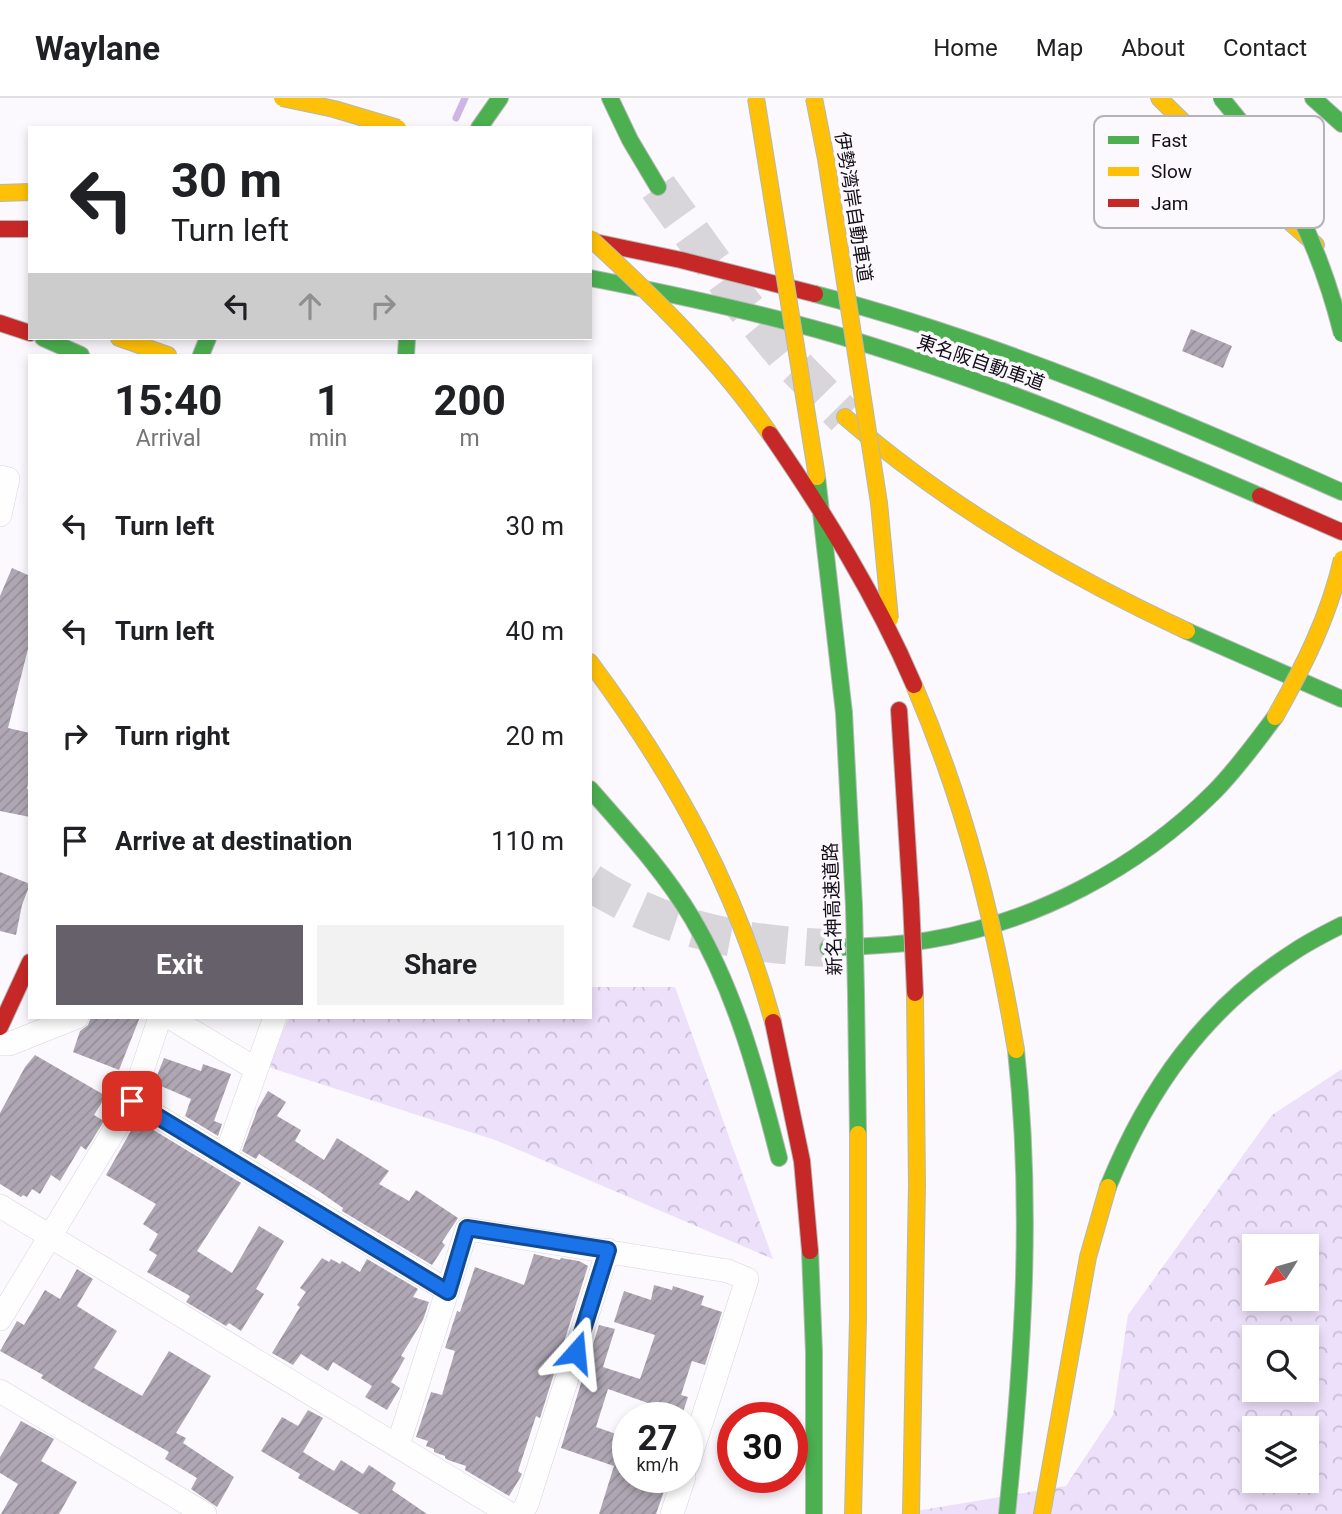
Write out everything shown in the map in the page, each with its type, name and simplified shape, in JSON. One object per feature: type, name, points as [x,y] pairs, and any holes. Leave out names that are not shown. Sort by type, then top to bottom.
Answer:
[{"type":"main road","points":[[282,98],[334,109],[391,126]]},
{"type":"main road","points":[[480,126],[500,98]]},
{"type":"main road","points":[[610,98],[630,140],[658,187]]},
{"type":"main road","name":"新名神高速道路","points":[[757,98],[815,458],[844,713],[854,906],[860,1192],[858,1403],[853,1514]]},
{"type":"main road","name":"伊勢湾岸自動車道","points":[[814,98],[826,159],[878,503],[898,696],[915,993],[917,1185],[911,1514]]},
{"type":"main road","points":[[1159,98],[1177,116]]},
{"type":"main road","points":[[1221,98],[1236,116]]},
{"type":"main road","points":[[1313,98],[1342,124]]},
{"type":"main road","points":[[0,192],[28,192]]},
{"type":"main road","points":[[1296,228],[1342,269]]},
{"type":"main road","points":[[1308,228],[1327,277],[1342,334]]},
{"type":"main road","points":[[0,229],[28,229]]},
{"type":"main road","name":"東名阪自動車道","points":[[592,240],[681,260],[877,311],[1055,372],[1219,437],[1342,492]]},
{"type":"main road","points":[[592,242],[624,267],[680,322],[726,376],[808,491],[848,554],[882,617],[942,753],[965,821],[1001,960],[1022,1095],[1027,1170],[1027,1266],[1022,1356],[1007,1514]]},
{"type":"main road","name":"東名阪自動車道","points":[[592,278],[695,299],[878,349],[1041,405],[1216,475],[1342,532]]},
{"type":"main road","points":[[0,312],[28,316]]},
{"type":"main road","points":[[0,323],[28,332]]},
{"type":"main road","points":[[48,340],[80,354]]},
{"type":"main road","points":[[125,340],[165,354]]},
{"type":"main road","points":[[845,417],[923,481],[1030,548],[1103,589],[1255,662],[1342,699]]},
{"type":"main road","points":[[828,948],[928,940],[971,931],[1020,916],[1105,877],[1144,851],[1207,798],[1248,753],[1275,717],[1293,685],[1328,608],[1342,559]]},
{"type":"main road","points":[[592,665],[653,752],[698,827],[727,890],[751,952],[786,1073],[806,1189],[814,1371],[814,1514]]},
{"type":"main road","points":[[592,791],[665,878],[693,919],[721,976],[744,1038],[787,1186],[812,1314]]},
{"type":"main road","points":[[1042,1514],[1091,1241],[1104,1197],[1139,1115],[1186,1044],[1217,1010],[1252,981],[1290,955],[1342,925]]},
{"type":"main road","points":[[0,1027],[28,966]]},
{"type":"street","points":[[0,477],[8,479],[0,515]]},
{"type":"street","points":[[0,1044],[9,1044],[72,1019]]},
{"type":"street","points":[[0,1320],[132,1101],[159,1019]]},
{"type":"street","points":[[172,1019],[256,1069]]},
{"type":"street","points":[[225,1158],[274,1019]]},
{"type":"street","points":[[132,1101],[448,1292]]},
{"type":"street","points":[[0,1206],[510,1514]]},
{"type":"street","points":[[398,1445],[467,1228],[728,1271],[747,1279],[703,1417]]},
{"type":"street","points":[[521,1514],[527,1504],[608,1250]]},
{"type":"street","points":[[0,1391],[205,1514]]},
{"type":"street","points":[[672,1514],[679,1493]]},
{"type":"green space","points":[[592,987],[675,987],[773,1259],[498,1141],[268,1067],[288,1019],[592,1019]]},
{"type":"green space","points":[[1342,1069],[1342,1514],[898,1514],[1066,1486],[1113,1415],[1128,1315],[1272,1115]]},
{"type":"building","points":[[1191,329],[1232,346],[1223,368],[1182,351]]},
{"type":"building","points":[[12,568],[28,575],[28,649],[8,728],[28,733],[28,817],[0,811],[0,596]]},
{"type":"building","points":[[0,872],[28,883],[28,889],[16,935],[0,931]]},
{"type":"building","points":[[90,1019],[139,1019],[119,1070],[73,1052],[80,1031],[88,1025]]},
{"type":"building","points":[[35,1055],[106,1096],[94,1115],[104,1121],[86,1150],[81,1146],[60,1181],[51,1175],[40,1194],[32,1189],[27,1197],[21,1197],[0,1184],[0,1113],[25,1067]]},
{"type":"building","points":[[164,1058],[201,1071],[203,1064],[231,1074],[214,1121],[222,1124],[218,1136],[185,1116],[191,1099],[154,1083]]},
{"type":"building","points":[[268,1091],[286,1102],[277,1116],[301,1130],[295,1141],[324,1160],[337,1138],[389,1171],[379,1184],[409,1201],[416,1190],[458,1218],[442,1242],[445,1245],[432,1265],[342,1211],[343,1208],[320,1192],[259,1154],[256,1159],[242,1151],[258,1108]]},
{"type":"building","points":[[137,1120],[241,1183],[197,1251],[232,1273],[259,1226],[284,1241],[256,1289],[264,1294],[241,1331],[229,1323],[226,1326],[186,1302],[190,1296],[147,1272],[157,1255],[149,1250],[158,1234],[143,1224],[156,1204],[106,1175]]},
{"type":"building","points":[[534,1254],[579,1261],[588,1266],[540,1418],[536,1416],[518,1471],[522,1474],[509,1496],[465,1470],[466,1466],[434,1452],[434,1449],[426,1446],[428,1441],[416,1437],[431,1392],[442,1395],[455,1351],[445,1348],[475,1267],[524,1285]]},
{"type":"building","points":[[322,1258],[340,1264],[342,1261],[360,1272],[367,1259],[418,1289],[413,1297],[429,1302],[423,1320],[401,1356],[405,1358],[391,1382],[400,1388],[387,1410],[365,1397],[372,1386],[333,1362],[328,1371],[301,1354],[293,1365],[272,1353],[300,1307],[297,1305],[306,1292],[300,1288]]},
{"type":"building","points":[[77,1269],[93,1279],[77,1306],[117,1331],[94,1368],[142,1396],[169,1351],[211,1376],[176,1433],[186,1438],[183,1443],[234,1477],[217,1507],[191,1489],[197,1478],[165,1459],[169,1452],[76,1399],[41,1378],[43,1375],[0,1351],[17,1321],[24,1325],[45,1290],[60,1299]]},
{"type":"building","points":[[654,1285],[672,1290],[673,1286],[704,1296],[701,1305],[722,1312],[705,1365],[692,1361],[681,1395],[688,1397],[686,1402],[645,1402],[608,1389],[596,1427],[612,1433],[612,1465],[561,1448],[599,1325],[615,1329],[603,1367],[640,1379],[655,1335],[614,1322],[624,1291],[651,1300]]},
{"type":"building","points":[[308,1410],[323,1418],[303,1452],[334,1471],[341,1460],[363,1474],[369,1465],[396,1483],[392,1490],[427,1514],[360,1514],[298,1478],[300,1474],[261,1451],[282,1417],[298,1426]]},
{"type":"building","points":[[21,1421],[54,1439],[41,1461],[77,1482],[59,1514],[1,1514],[18,1484],[0,1473],[0,1457]]},
{"type":"building","points":[[612,1472],[612,1493],[663,1493],[656,1514],[599,1514]]},
{"type":"waterway","points":[[456,118],[465,98]]},
{"type":"tunnel","points":[[658,187],[741,302],[790,361],[845,417]]},
{"type":"tunnel","points":[[592,883],[645,912],[705,932],[766,943],[828,948]]},
{"type":"traffic: fast","points":[[480,126],[500,98]]},
{"type":"traffic: fast","points":[[610,98],[630,140],[658,187]]},
{"type":"traffic: fast","points":[[1221,98],[1236,116]]},
{"type":"traffic: fast","points":[[1313,98],[1342,124]]},
{"type":"traffic: fast","points":[[1305,228],[1322,268],[1342,334]]},
{"type":"traffic: fast","points":[[592,278],[743,310],[888,351],[1049,409],[1260,496]]},
{"type":"traffic: fast","points":[[815,294],[883,313],[1016,357],[1148,408],[1342,492]]},
{"type":"traffic: fast","points":[[47,340],[79,354]]},
{"type":"traffic: fast","points":[[201,354],[207,340]]},
{"type":"traffic: fast","points":[[406,354],[407,340]]},
{"type":"traffic: fast","points":[[817,477],[844,713]]},
{"type":"traffic: fast","points":[[1187,631],[1342,699]]},
{"type":"traffic: fast","points":[[844,713],[854,906]]},
{"type":"traffic: fast","points":[[828,948],[904,944],[969,932],[1008,920],[1083,888],[1152,845],[1184,819],[1231,774],[1275,717]]},
{"type":"traffic: fast","points":[[592,791],[669,884],[708,946],[744,1035],[779,1158]]},
{"type":"traffic: fast","points":[[854,906],[856,993]]},
{"type":"traffic: fast","points":[[1108,1187],[1141,1117],[1182,1054],[1206,1025],[1262,974],[1301,947],[1342,925]]},
{"type":"traffic: fast","points":[[856,993],[858,1134]]},
{"type":"traffic: fast","points":[[1007,1514],[1018,1397],[1024,1282],[1024,1167],[1016,1050]]},
{"type":"traffic: fast","points":[[810,1251],[814,1352],[814,1514]]},
{"type":"traffic: slow","points":[[282,98],[334,109],[391,126]]},
{"type":"traffic: slow","points":[[756,98],[817,477]]},
{"type":"traffic: slow","points":[[814,98],[826,159],[879,503],[890,619]]},
{"type":"traffic: slow","points":[[1159,98],[1177,116]]},
{"type":"traffic: slow","points":[[0,193],[28,192]]},
{"type":"traffic: slow","points":[[1297,228],[1316,245]]},
{"type":"traffic: slow","points":[[592,240],[708,355],[770,434]]},
{"type":"traffic: slow","points":[[125,340],[165,354]]},
{"type":"traffic: slow","points":[[845,417],[924,480],[1008,536],[1096,586],[1187,631]]},
{"type":"traffic: slow","points":[[1275,717],[1314,640],[1330,601],[1342,559]]},
{"type":"traffic: slow","points":[[592,665],[648,746],[699,833],[740,924],[773,1022]]},
{"type":"traffic: slow","points":[[914,685],[949,775],[976,864],[998,955],[1016,1050]]},
{"type":"traffic: slow","points":[[911,1514],[917,1185],[915,993]]},
{"type":"traffic: slow","points":[[853,1514],[858,1319],[858,1134]]},
{"type":"traffic: slow","points":[[1042,1514],[1088,1257],[1108,1187]]},
{"type":"traffic: jam","points":[[0,229],[28,229]]},
{"type":"traffic: jam","points":[[592,241],[681,260],[815,294]]},
{"type":"traffic: jam","points":[[0,323],[28,332]]},
{"type":"traffic: jam","points":[[770,434],[848,556],[883,619],[914,685]]},
{"type":"traffic: jam","points":[[1260,496],[1342,532]]},
{"type":"traffic: jam","points":[[899,710],[911,901]]},
{"type":"traffic: jam","points":[[911,901],[915,993]]},
{"type":"traffic: jam","points":[[0,1027],[28,966]]},
{"type":"traffic: jam","points":[[773,1022],[802,1161],[810,1251]]},
{"type":"route","points":[[132,1101],[448,1292],[467,1228],[608,1250],[576,1352]]}]
